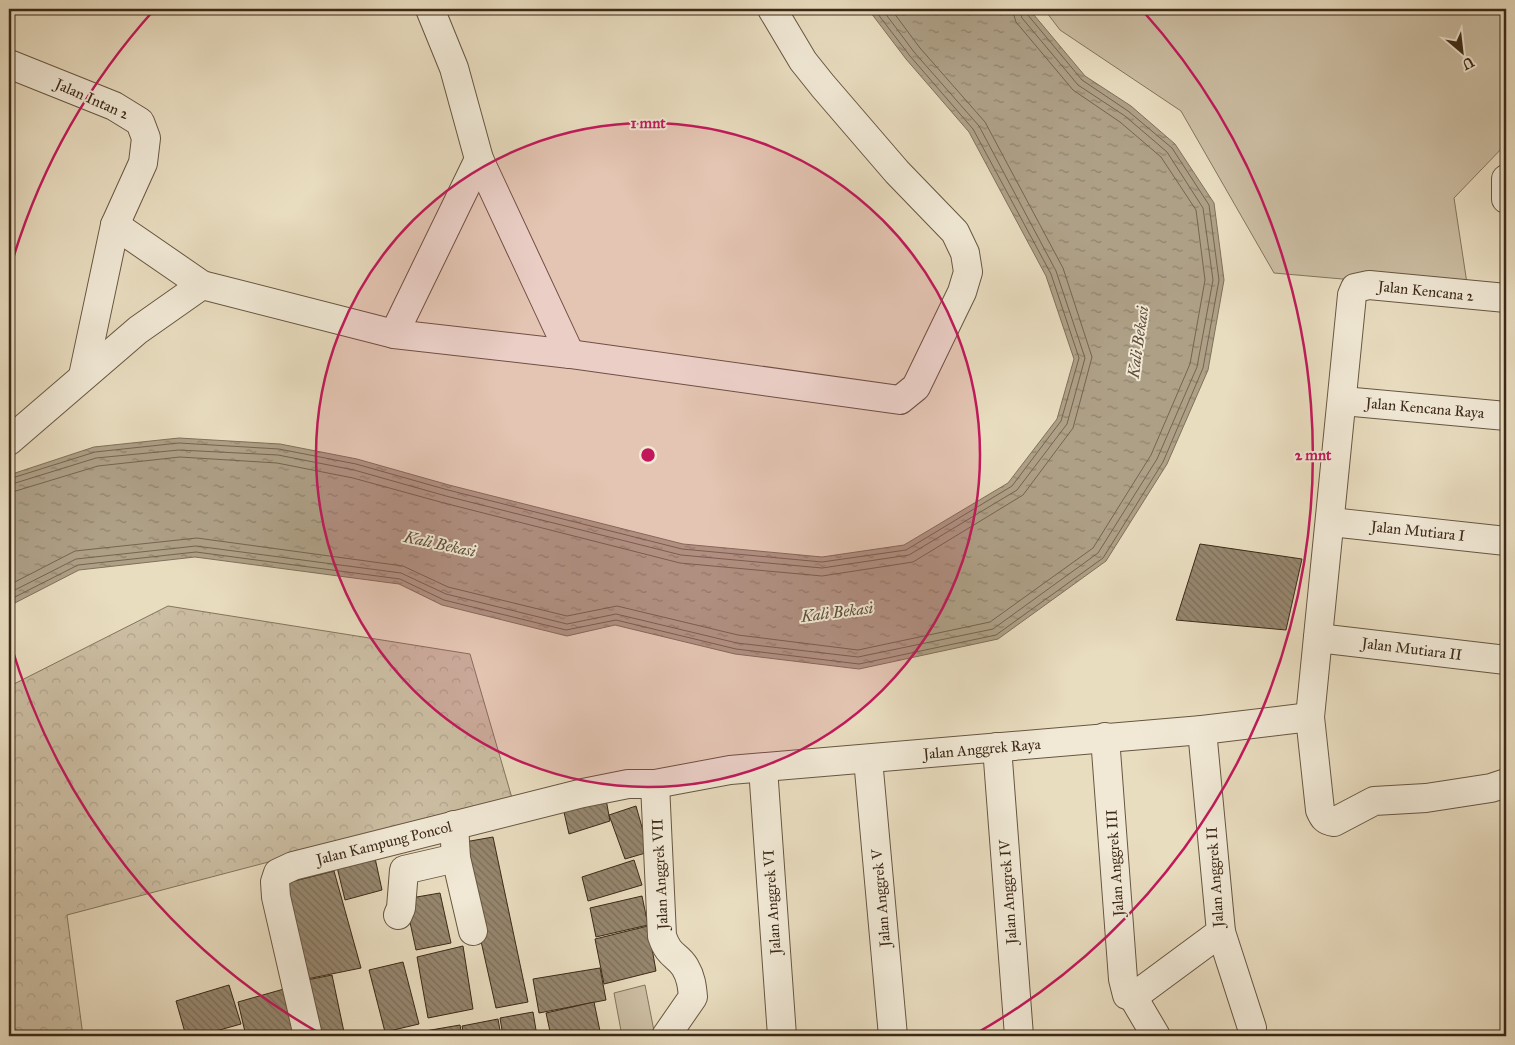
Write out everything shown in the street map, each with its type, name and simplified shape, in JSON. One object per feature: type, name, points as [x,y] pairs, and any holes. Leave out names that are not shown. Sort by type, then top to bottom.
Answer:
[{"type":"street","points":[[430,9],[454,68],[479,159],[570,354]]},
{"type":"street","points":[[115,225],[202,285],[394,334],[570,354],[892,400],[906,396],[916,387],[962,292],[968,272],[964,253],[954,232],[897,172],[818,80],[784,32],[772,9]]},
{"type":"street","name":"Jalan Intan 2","points":[[9,64],[114,106],[140,122],[146,138],[143,163],[115,225],[83,376]]},
{"type":"street","points":[[394,334],[479,159]]},
{"type":"street","points":[[9,441],[138,330],[202,285]]},
{"type":"street","name":"Jalan Kencana 2","points":[[1343,401],[1352,295],[1355,288],[1369,285],[1506,298]]},
{"type":"street","points":[[1343,401],[1310,717],[1320,810],[1324,818],[1334,822],[1374,801],[1435,796],[1491,788],[1506,783]]},
{"type":"street","name":"Jalan Kencana Raya","points":[[1343,401],[1506,416]]},
{"type":"street","name":"Jalan Mutiara I","points":[[1331,522],[1506,541]]},
{"type":"street","name":"Jalan Mutiara II","points":[[1318,638],[1506,660]]},
{"type":"street","name":"Jalan Anggrek Raya","points":[[655,784],[730,770],[1202,730],[1310,717]]},
{"type":"street","name":"Jalan Anggrek II","points":[[1129,993],[1221,932],[1202,730]]},
{"type":"street","name":"Jalan Anggrek III","points":[[1105,737],[1129,993]]},
{"type":"street","name":"Jalan Anggrek IV","points":[[997,747],[1018,1036]]},
{"type":"street","name":"Jalan Anggrek V","points":[[868,759],[893,1036]]},
{"type":"street","name":"Jalan Anggrek VI","points":[[763,768],[782,1036]]},
{"type":"street","name":"Jalan Kampung Poncol","points":[[308,1036],[276,898],[275,882],[278,873],[293,866],[592,791],[628,784],[655,784]]},
{"type":"street","name":"Jalan Anggrek VII","points":[[655,784],[662,936],[667,949],[684,965],[692,983],[693,997],[666,1036]]},
{"type":"street","points":[[454,825],[456,858],[473,931]]},
{"type":"street","points":[[392,841],[397,863],[404,870],[401,908],[398,915]]},
{"type":"street","points":[[404,870],[456,858]]},
{"type":"street","points":[[1221,932],[1252,1028]]},
{"type":"street","points":[[1129,993],[1156,1036]]},
{"type":"green space","points":[[1044,9],[1506,9],[1506,144],[1454,198],[1468,290],[1274,273],[1181,111],[1060,30]]},
{"type":"green space","points":[[168,606],[470,654],[512,798],[67,915],[83,1036],[9,1036],[9,689],[14,684]]},
{"type":"green space","points":[[645,985],[655,1036],[622,1036],[614,993]]},
{"type":"water","name":"Kali Bekasi","points":[[868,9],[1029,9],[1085,76],[1131,106],[1175,144],[1214,203],[1224,280],[1208,370],[1167,464],[1106,561],[998,639],[859,669],[735,654],[615,625],[567,636],[442,605],[399,584],[195,557],[79,570],[9,606],[9,475],[94,447],[179,438],[280,444],[357,459],[449,485],[683,544],[822,557],[904,545],[1008,483],[1057,419],[1074,359],[1046,276],[969,132],[906,59]]},
{"type":"building","points":[[1200,544],[1302,559],[1286,630],[1176,620]]},
{"type":"building","points":[[605,794],[610,821],[569,834],[563,808]]},
{"type":"building","points":[[636,806],[649,852],[625,859],[609,815]]},
{"type":"building","points":[[493,837],[528,1002],[496,1008],[459,843]]},
{"type":"building","points":[[375,858],[382,890],[345,900],[337,867]]},
{"type":"building","points":[[634,860],[642,885],[588,901],[582,877]]},
{"type":"building","points":[[334,871],[361,968],[297,981],[279,885]]},
{"type":"building","points":[[440,893],[451,943],[416,950],[405,899]]},
{"type":"building","points":[[642,896],[648,925],[596,937],[590,908]]},
{"type":"building","points":[[648,926],[656,971],[604,984],[595,939]]},
{"type":"building","points":[[463,946],[473,1009],[428,1018],[417,957]]},
{"type":"building","points":[[403,962],[419,1024],[385,1032],[369,970]]},
{"type":"building","points":[[600,968],[606,1000],[539,1013],[533,979]]},
{"type":"building","points":[[332,975],[344,1032],[329,1036],[312,1036],[297,982]]},
{"type":"building","points":[[229,985],[241,1024],[198,1036],[186,1036],[176,1001]]},
{"type":"building","points":[[284,989],[296,1036],[246,1036],[238,1002]]},
{"type":"building","points":[[594,1002],[601,1036],[551,1036],[546,1013]]},
{"type":"building","points":[[533,1012],[537,1036],[503,1036],[500,1018]]},
{"type":"building","points":[[498,1019],[501,1036],[464,1036],[462,1026]]},
{"type":"building","points":[[460,1025],[462,1036],[426,1036],[425,1031]]}]
